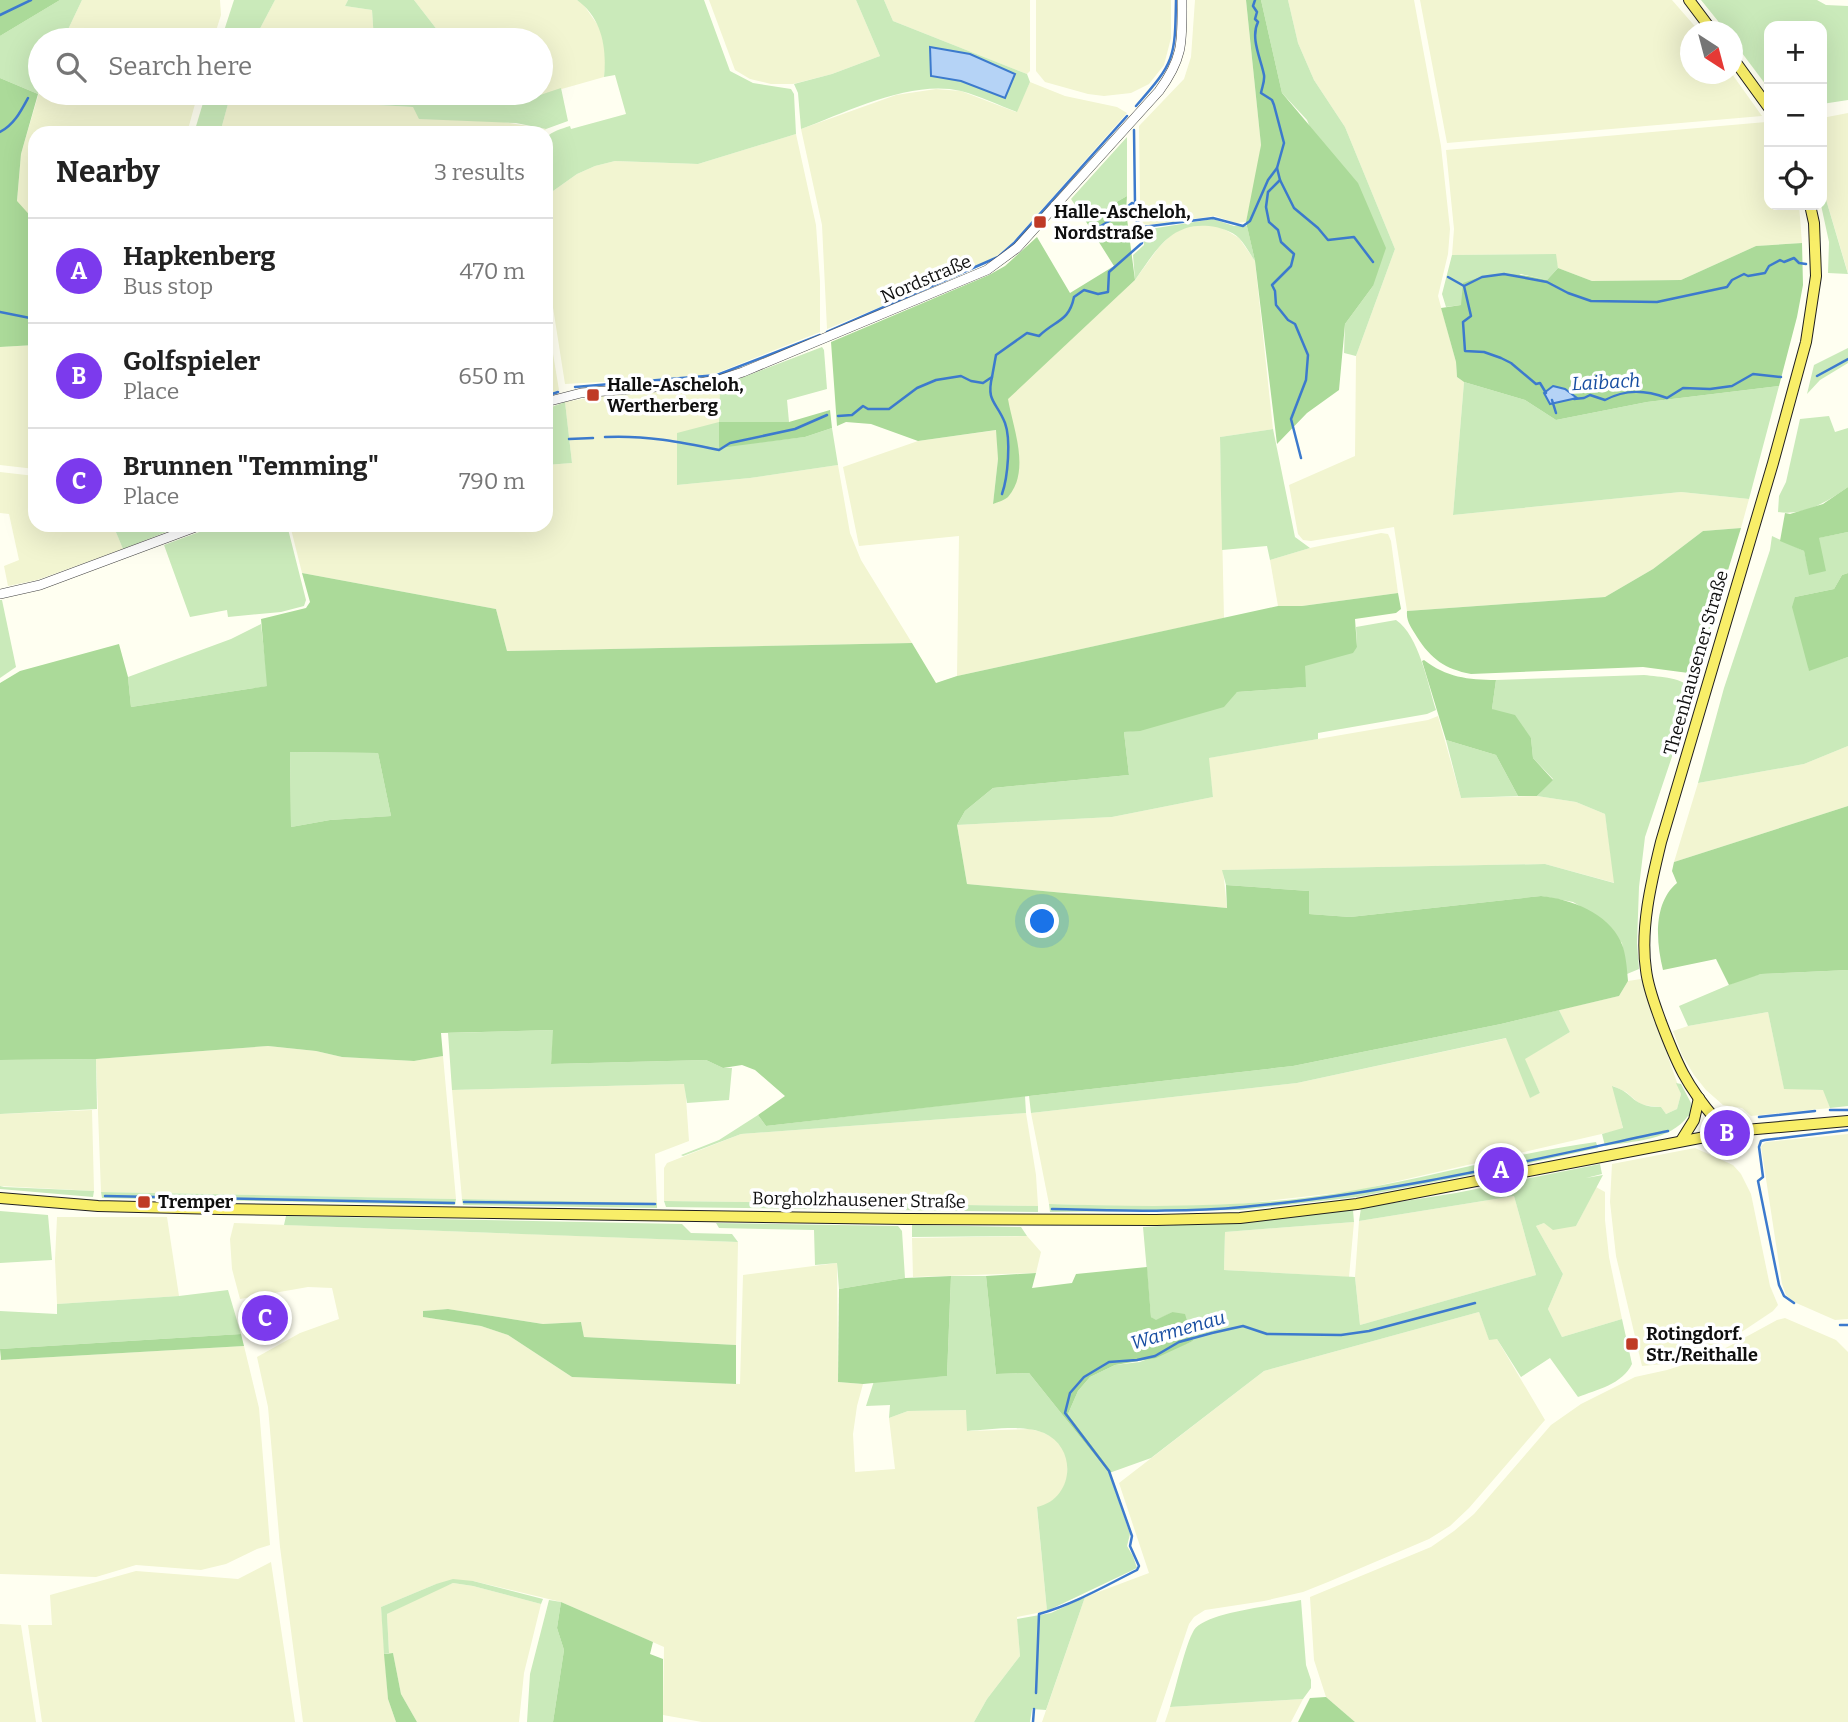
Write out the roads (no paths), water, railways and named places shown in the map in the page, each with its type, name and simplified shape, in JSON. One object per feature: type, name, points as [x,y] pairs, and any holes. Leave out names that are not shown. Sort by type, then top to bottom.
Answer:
[{"type":"main road","points":[[1689,0],[1705,21]]},
{"type":"main road","points":[[1743,72],[1764,101]]},
{"type":"main road","name":"Theenhausener Straße","points":[[1716,1120],[1676,1063],[1652,998],[1646,971],[1646,923],[1661,842],[1806,342],[1816,276],[1811,210]]},
{"type":"main road","points":[[1681,1141],[1694,1120],[1699,1098]]},
{"type":"main road","points":[[1725,1116],[1734,1117],[1741,1122],[1745,1130],[1740,1146],[1731,1151],[1720,1149],[1710,1136],[1710,1130],[1716,1120],[1725,1116]]},
{"type":"main road","points":[[1745,1130],[1848,1121]]},
{"type":"main road","name":"Borgholzhausener Straße","points":[[0,1198],[98,1206],[248,1209],[906,1219],[1240,1218],[1357,1204],[1710,1136]]},
{"type":"street","name":"Nordstraße","points":[[553,400],[596,391],[693,384],[743,372],[1002,261],[1042,221],[1159,91],[1172,73],[1179,59],[1182,42],[1182,0]]},
{"type":"street","points":[[0,594],[48,583],[183,532]]},
{"type":"water","points":[[930,47],[970,54],[1015,74],[1005,98],[961,81],[931,76]]},
{"type":"water","points":[[1553,386],[1565,389],[1577,398],[1550,404],[1544,393]]},
{"type":"waterway","points":[[0,15],[31,0]]},
{"type":"waterway","points":[[1136,106],[1159,79],[1170,58],[1175,35],[1176,0]]},
{"type":"waterway","name":"Laibach","points":[[838,416],[852,415],[863,406],[868,409],[889,409],[917,388],[936,380],[961,376],[983,383],[992,377],[996,355],[1027,333],[1039,336],[1065,316],[1074,297],[1084,290],[1098,294],[1108,292],[1109,272],[1142,243],[1143,227],[1213,218],[1243,226],[1250,221],[1268,180],[1277,168],[1284,143],[1272,100],[1261,93],[1264,77],[1255,35],[1258,22],[1253,6],[1255,0]]},
{"type":"waterway","points":[[0,132],[13,122],[28,98]]},
{"type":"waterway","points":[[827,332],[998,257],[1014,243],[1127,116]]},
{"type":"waterway","points":[[1134,130],[1135,204]]},
{"type":"waterway","name":"Laibach","points":[[1277,168],[1280,180],[1268,192],[1266,207],[1269,222],[1278,230],[1281,242],[1294,254],[1291,266],[1272,285],[1276,305],[1288,320],[1295,324],[1308,355],[1306,380],[1291,419],[1301,458]]},
{"type":"waterway","name":"Laibach","points":[[1280,180],[1294,208],[1328,240],[1354,237],[1373,262]]},
{"type":"waterway","name":"Laibach","points":[[1091,232],[1132,203],[1135,204],[1136,220],[1143,227]]},
{"type":"waterway","points":[[1464,286],[1482,277],[1504,274],[1547,282],[1591,301],[1657,302],[1727,287],[1732,280],[1744,274],[1748,276],[1765,273],[1769,266],[1780,260],[1784,262],[1794,258],[1799,263],[1806,264]]},
{"type":"waterway","name":"Laibach","points":[[1448,277],[1464,286],[1471,316],[1463,322],[1465,351],[1484,352],[1511,363],[1536,384],[1540,383],[1546,393]]},
{"type":"waterway","points":[[0,312],[28,318]]},
{"type":"waterway","points":[[575,387],[717,375],[820,335]]},
{"type":"waterway","name":"Laibach","points":[[1817,376],[1848,359]]},
{"type":"waterway","name":"Laibach","points":[[1574,399],[1590,395],[1605,400],[1636,392],[1667,398],[1683,388],[1710,389],[1732,386],[1753,374],[1781,377]]},
{"type":"waterway","name":"Laibach","points":[[992,377],[991,397],[1005,423],[1008,438],[1007,468],[1002,494]]},
{"type":"waterway","points":[[553,394],[558,392]]},
{"type":"waterway","name":"Laibach","points":[[1552,400],[1556,413]]},
{"type":"waterway","name":"Laibach","points":[[605,437],[649,438],[719,450],[730,443],[795,429],[827,415]]},
{"type":"waterway","name":"Laibach","points":[[569,439],[593,438]]},
{"type":"waterway","points":[[1830,1110],[1848,1110]]},
{"type":"waterway","points":[[1759,1117],[1815,1111]]},
{"type":"waterway","points":[[1794,1303],[1784,1296],[1779,1285],[1758,1181],[1763,1177],[1759,1147],[1761,1141],[1765,1140],[1848,1130]]},
{"type":"waterway","points":[[1052,1209],[1195,1210],[1297,1201],[1404,1185],[1668,1131]]},
{"type":"waterway","points":[[105,1196],[454,1203]]},
{"type":"waterway","points":[[464,1202],[655,1204]]},
{"type":"waterway","name":"Warmenau","points":[[1036,1693],[1039,1614],[1089,1594],[1137,1570],[1139,1566],[1130,1546],[1132,1536],[1109,1471],[1065,1413],[1070,1393],[1084,1377],[1109,1362],[1155,1356],[1179,1342],[1243,1326],[1267,1334],[1341,1335],[1369,1331],[1475,1303]]},
{"type":"waterway","points":[[1840,1325],[1848,1325]]},
{"type":"waterway","name":"Warmenau","points":[[1033,1722],[1034,1709]]},
{"type":"place","name":"Halle-Ascheloh, Nordstraße","points":[[1040,222]]},
{"type":"place","name":"Halle-Ascheloh, Wertherberg","points":[[593,395]]},
{"type":"place","name":"Golfspieler","points":[[1727,1133]]},
{"type":"place","name":"Hapkenberg","points":[[1501,1170]]},
{"type":"place","name":"Tremper","points":[[144,1202]]},
{"type":"place","name":"Brunnen \"Temming\"","points":[[265,1318]]},
{"type":"place","name":"Rotingdorf. Str./Reithalle","points":[[1632,1344]]}]
